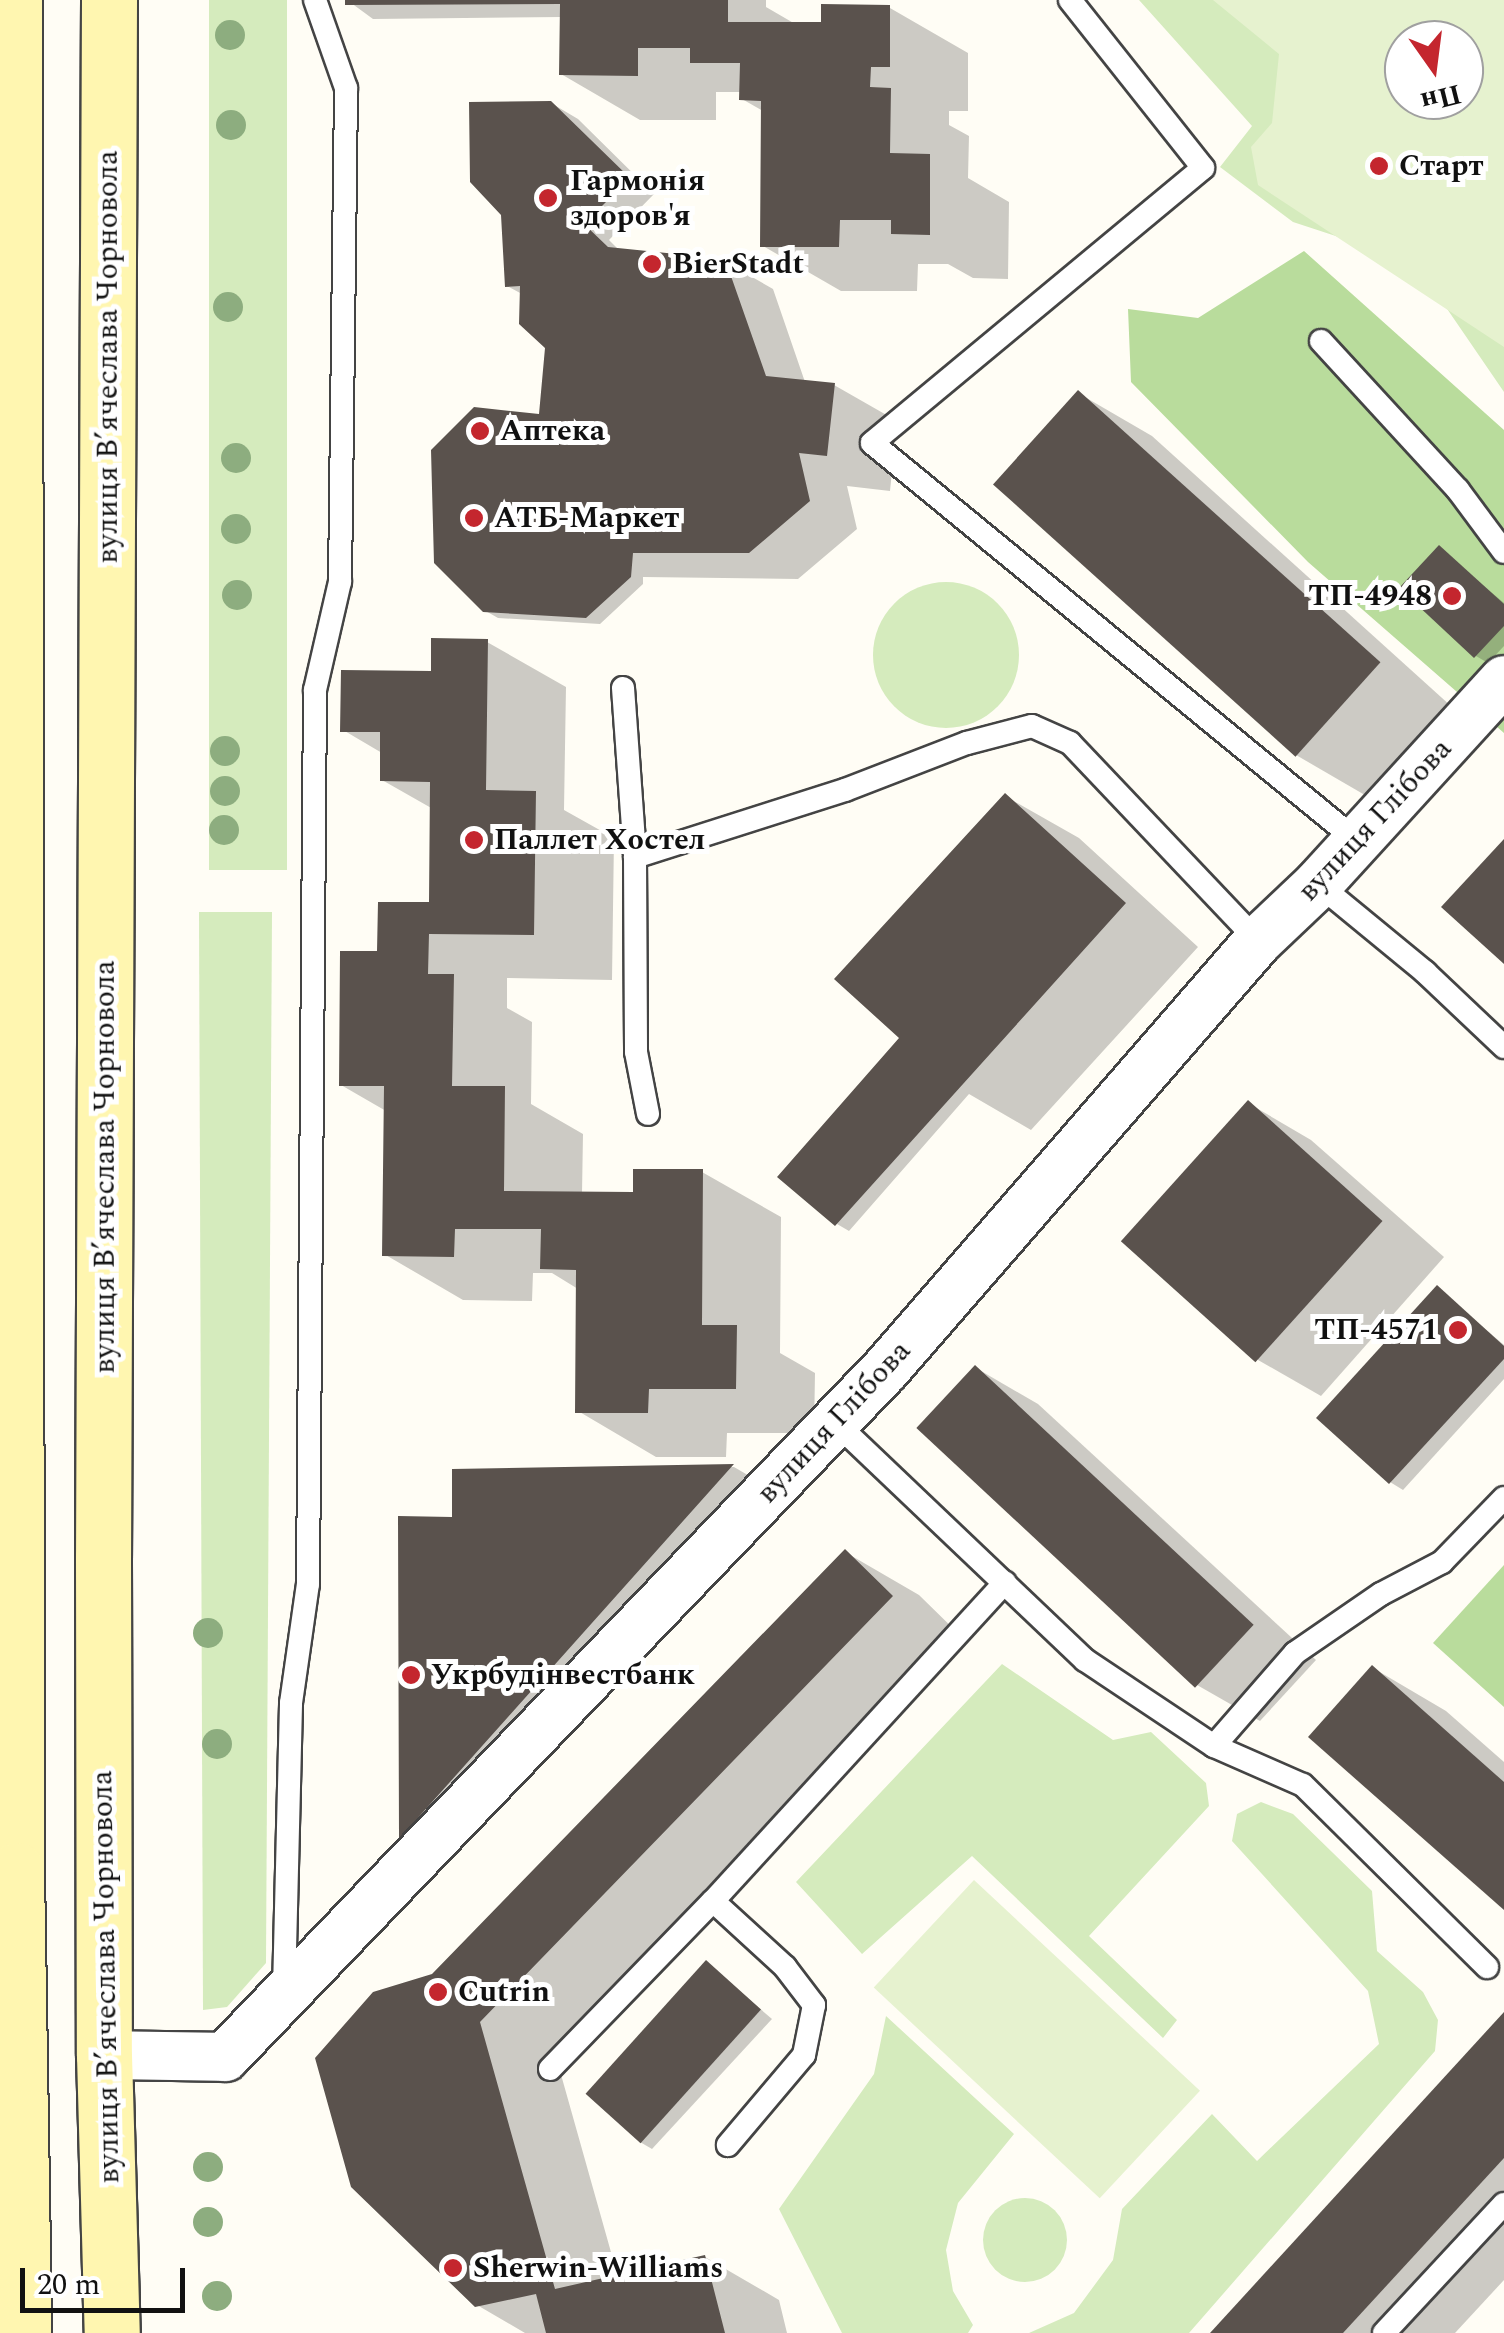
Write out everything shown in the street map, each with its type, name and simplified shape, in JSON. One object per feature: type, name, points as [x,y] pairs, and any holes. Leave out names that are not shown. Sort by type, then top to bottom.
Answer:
[{"type":"main road","points":[[14,0],[8,1875],[10,2227],[23,2333]]},
{"type":"main road","name":"вулиця Вʼячеслава Чорновола","points":[[110,0],[104,2055],[112,2333]]},
{"type":"street","name":"вулиця Глібова","points":[[104,2055],[225,2057],[836,1422],[1258,941],[1318,884],[1504,680]]},
{"type":"lane","points":[[284,1994],[291,1702],[308,1584],[314,690],[340,582],[346,88],[315,0]]},
{"type":"lane","points":[[1070,0],[1203,168],[872,443],[1356,840]]},
{"type":"lane","points":[[1321,341],[1458,490],[1504,552]]},
{"type":"lane","points":[[623,688],[635,856],[636,1052],[648,1114]]},
{"type":"lane","points":[[635,856],[845,790],[967,744],[1032,726],[1070,743],[1258,941]]},
{"type":"lane","points":[[0,732],[14,794]]},
{"type":"lane","points":[[1318,884],[1425,972],[1504,1047]]},
{"type":"lane","points":[[836,1422],[1085,1660],[1214,1746],[1303,1784],[1488,1967]]},
{"type":"lane","points":[[1214,1746],[1295,1654],[1381,1594],[1442,1562],[1504,1498]]},
{"type":"lane","points":[[550,2068],[713,1901],[1005,1582]]},
{"type":"lane","points":[[713,1901],[785,1968],[814,2004],[804,2055],[728,2145]]},
{"type":"lane","points":[[1384,2333],[1504,2204]]},
{"type":"green space","points":[[209,0],[287,0],[287,870],[209,870]]},
{"type":"green space","name":"Старт","points":[[1139,0],[1504,0],[1504,392],[1415,262],[1293,222],[1220,167],[1252,126]]},
{"type":"green space","name":"Старт","points":[[1213,0],[1504,0],[1504,347],[1258,185],[1251,147],[1272,123],[1279,54]]},
{"type":"green space","points":[[1304,251],[1504,430],[1504,733],[1308,562],[1131,382],[1128,309],[1198,318]]},
{"type":"green space","points":[[946,582],[974,588],[997,604],[1013,627],[1019,655],[1013,683],[997,706],[974,722],[946,728],[918,722],[895,706],[879,683],[873,655],[879,627],[895,604],[918,588]]},
{"type":"green space","points":[[199,912],[272,912],[266,1963],[227,2007],[203,2010]]},
{"type":"green space","points":[[1504,1565],[1504,1707],[1433,1643]]},
{"type":"green space","points":[[1002,1664],[1113,1740],[1151,1732],[1206,1783],[1209,1806],[1089,1936],[1177,2020],[1163,2038],[972,1856],[862,1954],[796,1882]]},
{"type":"green space","points":[[1261,1802],[1293,1814],[1372,1891],[1377,1951],[1423,1992],[1438,2020],[1435,2051],[1189,2333],[1029,2333],[1074,2313],[1113,2260],[1122,2209],[1212,2114],[1257,2161],[1379,2044],[1368,1991],[1232,1841],[1237,1814]]},
{"type":"green space","points":[[974,1880],[1200,2091],[1100,2198],[874,1988]]},
{"type":"green space","points":[[886,2016],[1014,2134],[958,2203],[946,2250],[953,2291],[973,2325],[968,2333],[842,2333],[779,2209],[874,2074]]},
{"type":"green space","points":[[1025,2198],[1048,2205],[1060,2217],[1067,2240],[1060,2263],[1048,2275],[1025,2282],[1002,2275],[990,2263],[983,2240],[990,2217],[1002,2205]]},
{"type":"building","points":[[345,0],[728,0],[728,22],[821,22],[821,4],[890,5],[890,67],[871,67],[870,87],[891,88],[890,153],[930,154],[930,235],[891,234],[891,220],[840,220],[839,247],[760,247],[761,101],[739,100],[740,63],[690,63],[690,48],[638,48],[638,76],[559,75],[560,4],[345,5]]},
{"type":"building","points":[[551,101],[630,178],[584,224],[608,247],[725,259],[766,376],[835,383],[827,456],[799,453],[810,501],[749,553],[633,553],[631,577],[586,618],[483,612],[434,563],[431,450],[474,407],[539,414],[545,348],[519,324],[520,286],[505,287],[501,215],[470,182],[469,102]]},
{"type":"building","points":[[1078,390],[1380,662],[1295,757],[993,484]]},
{"type":"building","name":"ТП-4948","points":[[1439,545],[1504,604],[1504,626],[1474,658],[1399,588]]},
{"type":"building","points":[[431,638],[488,639],[486,790],[536,791],[534,935],[429,934],[428,974],[454,974],[452,1086],[505,1086],[504,1191],[633,1192],[633,1169],[703,1169],[702,1325],[737,1325],[736,1389],[649,1389],[648,1413],[575,1413],[576,1270],[540,1269],[541,1229],[455,1229],[454,1257],[382,1256],[384,1086],[339,1086],[340,951],[377,951],[378,902],[429,902],[430,782],[380,781],[380,732],[340,732],[341,670],[431,671]]},
{"type":"building","points":[[1005,793],[1126,903],[835,1226],[777,1177],[899,1038],[834,979]]},
{"type":"building","points":[[1504,839],[1504,964],[1441,907]]},
{"type":"building","points":[[1248,1100],[1383,1221],[1255,1362],[1121,1241]]},
{"type":"building","points":[[1437,1285],[1504,1346],[1504,1359],[1389,1484],[1316,1418]]},
{"type":"building","points":[[975,1365],[1254,1625],[1195,1688],[916,1428]]},
{"type":"building","points":[[734,1464],[399,1839],[398,1516],[452,1517],[452,1469]]},
{"type":"building","points":[[845,1549],[893,1596],[480,2022],[555,2289],[705,2255],[725,2333],[546,2333],[536,2294],[475,2307],[351,2187],[315,2058],[373,1992],[432,1974]]},
{"type":"building","points":[[1372,1665],[1504,1782],[1504,1910],[1308,1737]]},
{"type":"building","points":[[706,1960],[761,2010],[641,2143],[586,2094]]},
{"type":"building","points":[[1504,2012],[1504,2158],[1343,2333],[1210,2333]]},
{"type":"place","name":"Старт","points":[[1379,166]]},
{"type":"place","name":"Гармонія здоров'я","points":[[548,198]]},
{"type":"place","name":"BierStadt","points":[[652,264]]},
{"type":"place","name":"Аптека","points":[[480,431]]},
{"type":"place","name":"АТБ-Маркет","points":[[474,518]]},
{"type":"place","name":"ТП-4948","points":[[1452,596]]},
{"type":"place","name":"Паллет Хостел","points":[[474,840]]},
{"type":"place","name":"ТП-4571","points":[[1458,1330]]},
{"type":"place","name":"Укрбудінвестбанк","points":[[411,1675]]},
{"type":"place","name":"Cutrin","points":[[438,1992]]},
{"type":"place","name":"Sherwin-Williams","points":[[453,2268]]}]
